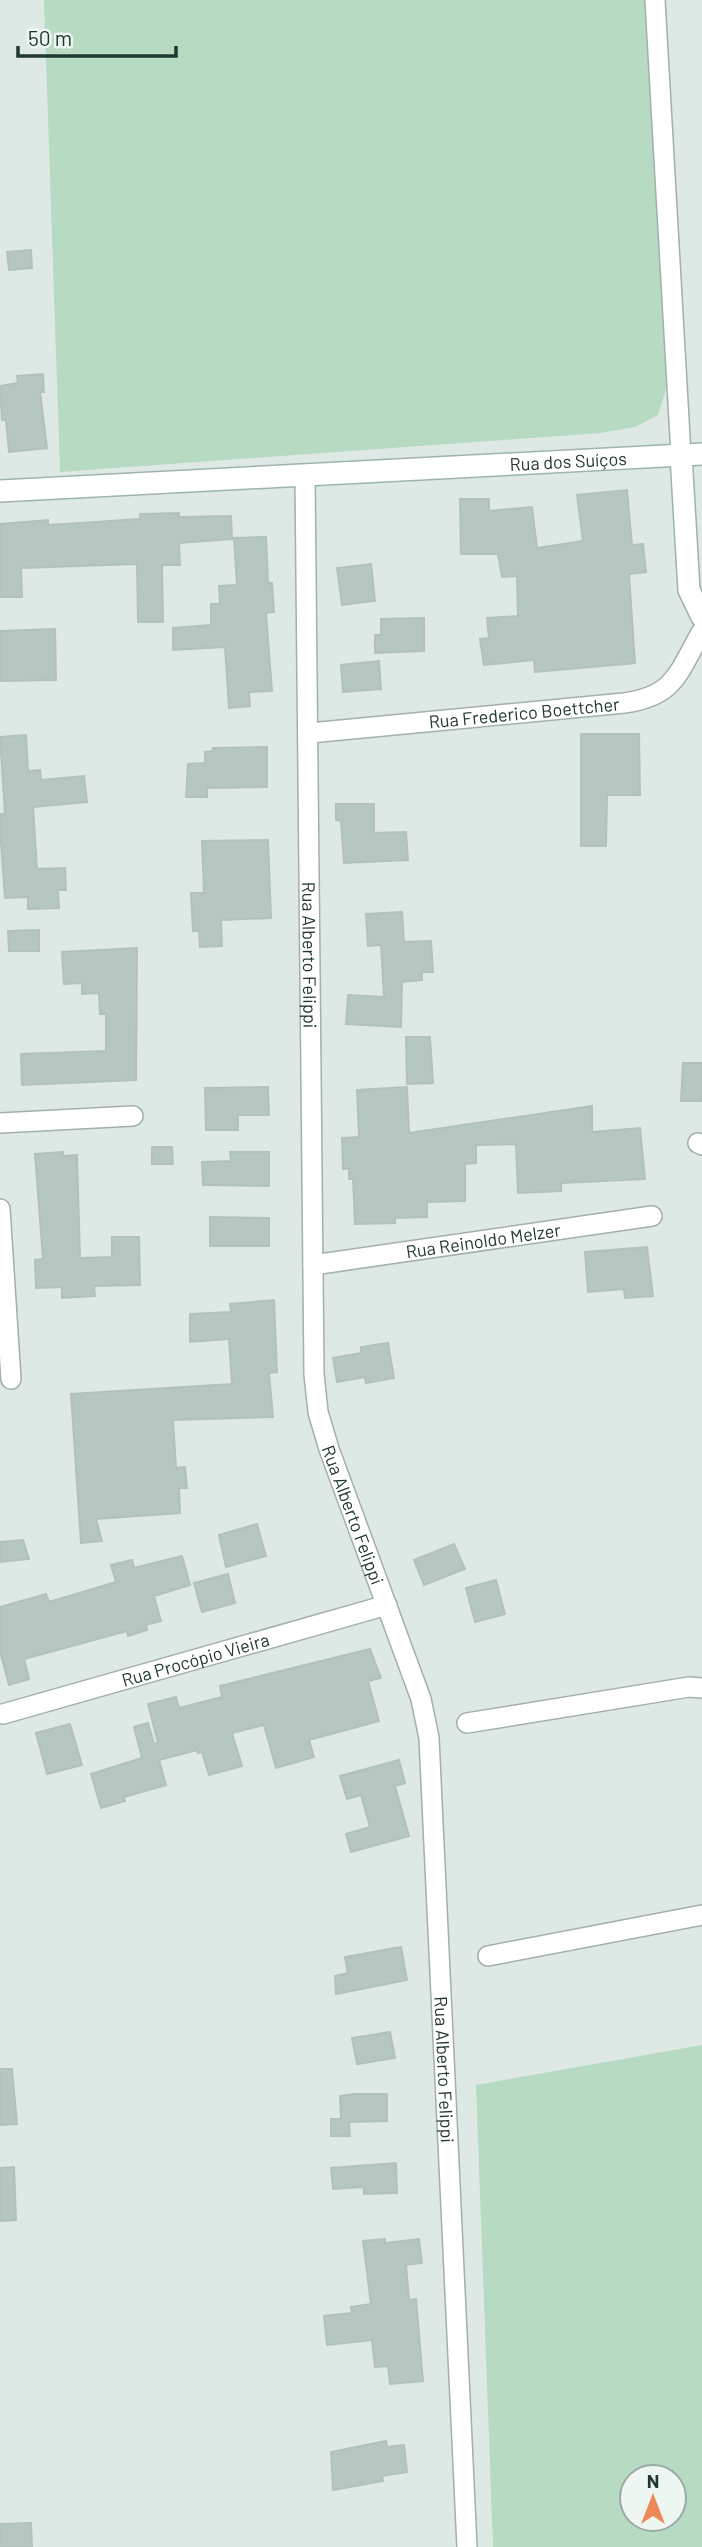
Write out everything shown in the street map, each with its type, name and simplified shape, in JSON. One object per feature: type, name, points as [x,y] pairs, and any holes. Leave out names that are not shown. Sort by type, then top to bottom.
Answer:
[{"type":"street","points":[[655,0],[691,454],[689,590],[702,617]]},
{"type":"street","name":"Rua dos Suíços","points":[[0,491],[691,454]]},
{"type":"street","name":"Rua Alberto Felippi","points":[[305,475],[310,733],[314,1374],[318,1412],[421,1699],[429,1738],[467,2547]]},
{"type":"street","name":"Rua Frederico Boettcher","points":[[310,733],[624,703],[657,697],[670,687],[702,631]]},
{"type":"street","points":[[0,1123],[133,1116]]},
{"type":"street","points":[[0,1209],[11,1379]]},
{"type":"street","name":"Rua Reinoldo Melzer","points":[[313,1265],[652,1216]]},
{"type":"street","name":"Rua Procópio Vieira","points":[[3,1714],[387,1605]]},
{"type":"street","points":[[467,1723],[689,1687],[702,1688]]},
{"type":"street","points":[[488,1956],[702,1915]]},
{"type":"green space","points":[[44,0],[645,0],[668,352],[667,386],[658,415],[635,427],[601,433],[60,472]]},
{"type":"green space","points":[[702,2045],[702,2547],[493,2547],[476,2085]]},
{"type":"building","points":[[31,250],[32,268],[9,270],[7,252]]},
{"type":"building","points":[[43,374],[44,392],[40,392],[47,448],[9,452],[6,420],[2,420],[0,386],[18,383],[17,376]]},
{"type":"building","points":[[627,490],[632,545],[643,544],[646,572],[629,574],[635,663],[535,672],[534,660],[484,665],[480,639],[489,638],[487,618],[518,616],[517,576],[502,577],[498,554],[461,554],[460,499],[489,499],[489,511],[532,507],[537,548],[583,541],[577,495]]},
{"type":"building","points":[[179,513],[179,517],[231,516],[232,539],[179,543],[180,565],[162,565],[163,622],[138,622],[137,564],[21,568],[22,597],[0,597],[0,524],[48,520],[48,525],[81,523],[140,519],[140,514]]},
{"type":"building","points":[[266,537],[268,583],[272,583],[274,612],[266,613],[272,691],[249,692],[250,706],[229,708],[225,647],[173,650],[173,628],[211,625],[211,604],[220,604],[219,586],[237,585],[234,538]]},
{"type":"building","points":[[371,564],[375,601],[342,605],[337,568]]},
{"type":"building","points":[[424,618],[424,651],[375,653],[375,635],[381,635],[381,619]]},
{"type":"building","points":[[55,629],[56,680],[0,681],[0,631]]},
{"type":"building","points":[[379,661],[381,689],[343,692],[341,665]]},
{"type":"building","points":[[581,734],[639,734],[640,795],[607,795],[606,846],[581,846]]},
{"type":"building","points":[[26,735],[28,771],[40,770],[41,780],[84,776],[87,802],[33,807],[37,869],[65,868],[66,890],[58,890],[59,908],[28,909],[28,897],[5,898],[0,829],[0,814],[5,814],[0,737]]},
{"type":"building","points":[[267,747],[267,787],[207,788],[207,797],[186,797],[188,764],[205,763],[205,752],[213,751],[213,748]]},
{"type":"building","points":[[336,804],[374,804],[374,833],[406,832],[408,860],[344,863],[341,821],[336,820]]},
{"type":"building","points":[[268,840],[271,918],[221,920],[222,946],[200,947],[199,931],[193,931],[191,893],[204,893],[202,841]]},
{"type":"building","points":[[402,912],[404,942],[431,941],[433,972],[422,972],[422,980],[402,982],[401,1027],[346,1024],[348,995],[384,997],[381,945],[368,946],[366,914]]},
{"type":"building","points":[[39,930],[39,951],[9,951],[8,931]]},
{"type":"building","points":[[137,948],[136,1080],[22,1085],[21,1054],[106,1051],[106,1014],[100,1014],[99,993],[82,994],[82,983],[64,984],[62,952]]},
{"type":"building","points":[[406,1037],[430,1037],[433,1083],[407,1084]]},
{"type":"building","points":[[683,1063],[702,1063],[702,1101],[681,1101]]},
{"type":"building","points":[[268,1087],[269,1115],[238,1115],[238,1130],[206,1130],[205,1088]]},
{"type":"building","points":[[407,1087],[409,1133],[592,1106],[592,1132],[640,1128],[645,1179],[561,1183],[561,1191],[518,1193],[516,1144],[476,1145],[476,1163],[465,1164],[465,1201],[427,1202],[427,1217],[395,1218],[395,1223],[355,1224],[353,1179],[349,1179],[349,1168],[343,1169],[342,1138],[359,1137],[357,1090]]},
{"type":"building","points":[[152,1147],[172,1147],[173,1164],[152,1164]]},
{"type":"building","points":[[63,1152],[63,1156],[77,1155],[80,1258],[112,1257],[112,1237],[139,1237],[140,1285],[94,1286],[95,1296],[62,1298],[62,1287],[36,1288],[35,1260],[43,1259],[35,1154]]},
{"type":"building","points":[[230,1152],[269,1152],[269,1186],[203,1185],[202,1162],[231,1161]]},
{"type":"building","points":[[210,1217],[269,1218],[269,1246],[210,1246]]},
{"type":"building","points":[[647,1247],[653,1296],[625,1298],[624,1289],[588,1292],[585,1252]]},
{"type":"building","points":[[274,1300],[277,1372],[269,1373],[273,1417],[173,1420],[176,1468],[185,1467],[187,1488],[179,1488],[180,1513],[96,1519],[102,1541],[81,1543],[71,1394],[232,1384],[229,1339],[190,1342],[190,1314],[231,1312],[230,1304]]},
{"type":"building","points":[[388,1343],[394,1378],[366,1383],[365,1377],[337,1382],[333,1358],[361,1353],[361,1347]]},
{"type":"building","points":[[257,1524],[266,1556],[226,1567],[219,1535]]},
{"type":"building","points":[[23,1540],[29,1559],[0,1562],[0,1542]]},
{"type":"building","points":[[454,1544],[465,1569],[424,1585],[414,1560]]},
{"type":"building","points":[[182,1556],[190,1585],[154,1596],[161,1621],[146,1625],[147,1630],[128,1636],[127,1631],[24,1659],[29,1679],[9,1685],[0,1651],[0,1607],[46,1594],[49,1602],[116,1582],[111,1565],[132,1560],[134,1568]]},
{"type":"building","points":[[228,1574],[235,1603],[202,1612],[194,1583]]},
{"type":"building","points":[[496,1580],[505,1614],[475,1622],[466,1588]]},
{"type":"building","points":[[370,1649],[381,1678],[368,1681],[379,1721],[309,1740],[314,1757],[276,1768],[264,1725],[232,1733],[242,1766],[209,1775],[202,1752],[198,1753],[197,1750],[159,1760],[166,1785],[124,1797],[125,1801],[101,1808],[91,1774],[142,1758],[134,1727],[148,1723],[154,1744],[158,1743],[148,1704],[176,1697],[179,1708],[222,1697],[220,1686]]},
{"type":"building","points":[[70,1724],[82,1765],[47,1774],[36,1733]]},
{"type":"building","points":[[399,1760],[405,1783],[395,1786],[409,1836],[351,1852],[346,1834],[370,1827],[361,1795],[347,1799],[340,1776]]},
{"type":"building","points":[[401,1947],[407,1980],[336,1994],[335,1976],[348,1973],[345,1957]]},
{"type":"building","points":[[390,2032],[395,2058],[357,2064],[352,2038]]},
{"type":"building","points":[[0,2069],[12,2069],[17,2124],[0,2125]]},
{"type":"building","points":[[387,2094],[387,2121],[349,2122],[350,2136],[331,2136],[331,2119],[341,2119],[340,2096]]},
{"type":"building","points":[[396,2163],[397,2193],[364,2194],[364,2187],[333,2189],[331,2168]]},
{"type":"building","points":[[14,2167],[16,2220],[0,2221],[0,2168]]},
{"type":"building","points":[[385,2239],[385,2243],[419,2239],[422,2263],[406,2265],[409,2300],[416,2299],[423,2381],[390,2384],[388,2366],[375,2367],[372,2340],[327,2345],[324,2316],[352,2313],[351,2307],[371,2304],[363,2241]]},
{"type":"building","points":[[386,2441],[387,2447],[404,2445],[407,2472],[382,2476],[383,2481],[333,2490],[331,2452]]},
{"type":"building","points":[[31,2523],[32,2547],[0,2547],[0,2524]]}]
